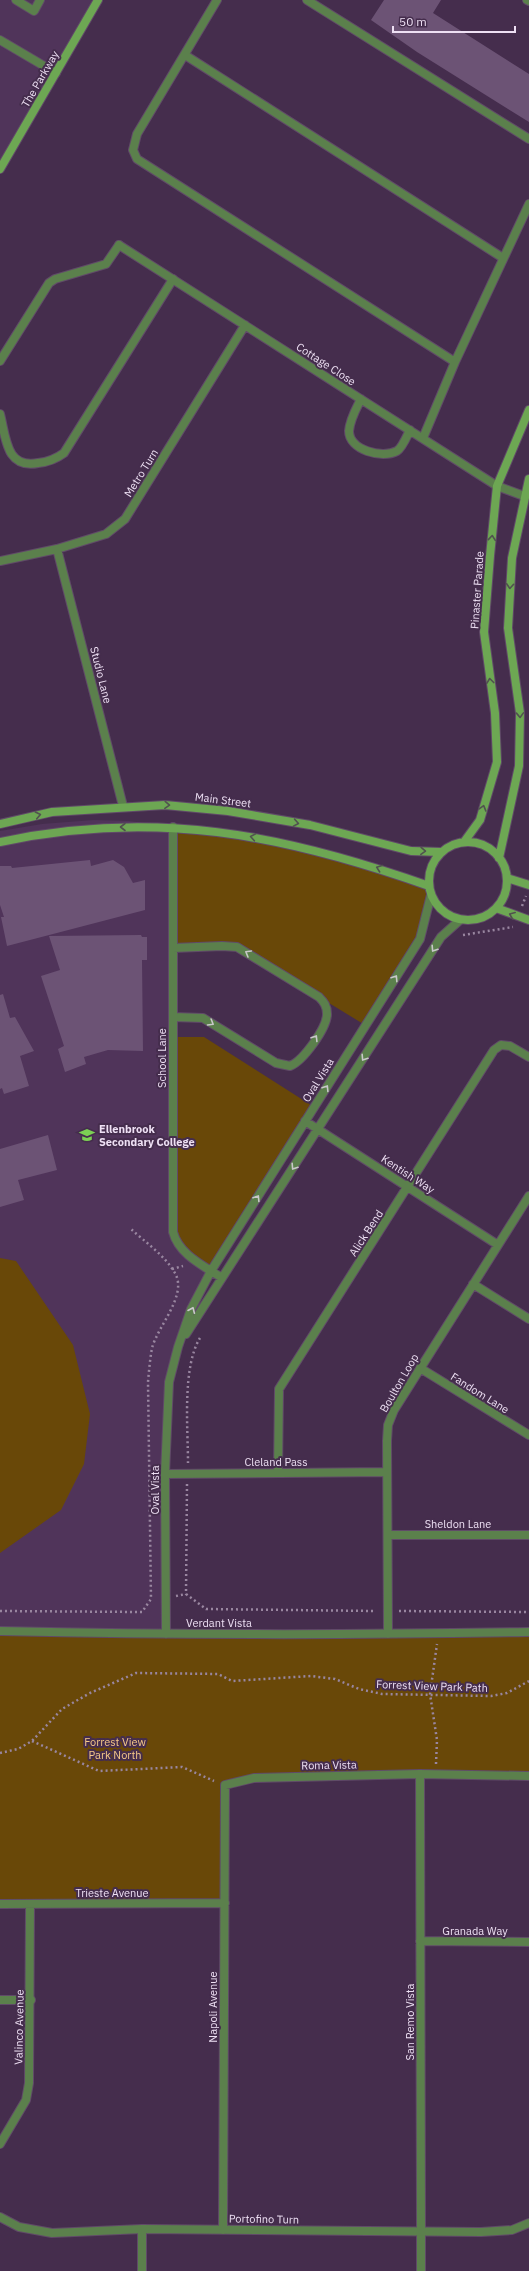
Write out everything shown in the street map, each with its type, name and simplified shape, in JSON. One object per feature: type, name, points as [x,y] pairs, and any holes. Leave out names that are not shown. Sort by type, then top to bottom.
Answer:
[{"type":"main road","name":"The Parkway","points":[[0,169],[98,0]]},
{"type":"main road","name":"Pinaster Parade","points":[[464,842],[480,820],[497,762],[494,713],[484,632],[498,486],[529,410]]},
{"type":"main road","points":[[500,858],[519,766],[520,713],[508,628],[512,558],[524,496],[529,479]]},
{"type":"main road","name":"Main Street","points":[[0,824],[52,812],[123,806],[165,805],[228,811],[310,825],[411,851],[441,852]]},
{"type":"main road","points":[[0,842],[70,829],[174,827],[216,831],[299,845],[372,866],[429,886]]},
{"type":"main road","points":[[464,842],[478,843],[490,849],[500,858],[507,878],[502,899],[496,908],[486,916],[473,920],[460,920],[441,910],[431,895],[429,886],[429,874],[433,862],[441,852],[452,845],[464,842]]},
{"type":"main road","points":[[507,878],[529,885]]},
{"type":"main road","points":[[496,908],[529,920]]},
{"type":"street","points":[[16,0],[34,11],[40,0]]},
{"type":"street","points":[[217,0],[185,56],[137,134],[133,150],[137,159],[455,362]]},
{"type":"street","points":[[307,0],[529,138]]},
{"type":"street","points":[[0,40],[56,73]]},
{"type":"street","points":[[185,56],[503,258]]},
{"type":"street","points":[[423,438],[455,362],[529,204]]},
{"type":"street","name":"Cottage Close","points":[[0,361],[49,283],[55,279],[106,264],[119,245],[498,486],[524,496]]},
{"type":"street","points":[[0,414],[11,455],[18,462],[26,466],[48,462],[64,453],[173,279]]},
{"type":"street","name":"Metro Turn","points":[[0,560],[57,549],[106,534],[125,519],[245,325]]},
{"type":"street","points":[[361,399],[351,419],[349,433],[354,442],[372,454],[385,455],[398,450],[410,430]]},
{"type":"street","name":"Studio Lane","points":[[57,549],[123,806]]},
{"type":"street","name":"School Lane","points":[[174,827],[173,1232],[176,1243],[182,1251],[211,1271]]},
{"type":"street","name":"Oval Vista","points":[[166,1634],[165,1474],[170,1382],[178,1347],[192,1309],[211,1271],[420,939],[431,895]]},
{"type":"street","name":"Oval Vista","points":[[178,1347],[441,937],[460,920]]},
{"type":"street","points":[[173,948],[222,946],[237,947],[319,997],[325,1004],[327,1012],[326,1021],[304,1057],[290,1066],[276,1063],[203,1018],[173,1017]]},
{"type":"street","name":"Alick Bend","points":[[278,1473],[279,1389],[409,1188],[494,1050],[501,1045],[510,1046],[529,1057]]},
{"type":"street","name":"Kentish Way","points":[[305,1121],[498,1245]]},
{"type":"street","name":"Boulton Loop","points":[[388,1634],[388,1535],[386,1472],[388,1425],[394,1410],[529,1196]]},
{"type":"street","points":[[211,1271],[222,1278]]},
{"type":"street","points":[[474,1284],[529,1318]]},
{"type":"street","name":"Fandom Lane","points":[[420,1368],[529,1436]]},
{"type":"street","name":"Cleland Pass","points":[[165,1474],[386,1472]]},
{"type":"street","name":"Sheldon Lane","points":[[388,1535],[529,1535]]},
{"type":"street","name":"Verdant Vista","points":[[0,1631],[166,1634],[438,1634],[529,1632]]},
{"type":"street","name":"Roma Vista","points":[[224,1785],[254,1778],[420,1774],[529,1776]]},
{"type":"street","name":"San Remo Vista","points":[[420,1774],[421,2271]]},
{"type":"street","name":"Napoli Avenue","points":[[223,2230],[225,1903],[224,1785]]},
{"type":"street","name":"Trieste Avenue","points":[[0,1904],[225,1903]]},
{"type":"street","name":"Valinco Avenue","points":[[0,2144],[26,2100],[29,2083],[31,2000],[30,1904]]},
{"type":"street","name":"Granada Way","points":[[420,1942],[529,1942]]},
{"type":"street","points":[[0,2000],[31,2000]]},
{"type":"street","name":"Portofino Turn","points":[[0,2217],[19,2227],[52,2233],[142,2229],[481,2232],[512,2230],[529,2223]]},
{"type":"street","points":[[142,2229],[142,2271]]},
{"type":"path","points":[[0,1611],[142,1612],[151,1599],[148,1382],[153,1348],[178,1295],[178,1285],[176,1275],[168,1265],[131,1229]]},
{"type":"path","points":[[436,1774],[437,1740],[430,1694],[438,1634]]},
{"type":"path","name":"Forrest View Park Path","points":[[0,1753],[18,1749],[32,1741],[62,1709],[90,1693],[136,1673],[218,1674],[232,1681],[311,1676],[335,1679],[360,1689],[382,1694],[491,1696],[507,1693],[529,1681]]},
{"type":"path","points":[[32,1741],[98,1771],[182,1767],[224,1785]]},
{"type":"shaded area","points":[[0,0],[98,0],[0,169]]},
{"type":"shaded area","name":"Ellenbrook Secondary College","points":[[94,820],[129,821],[173,827],[173,1232],[211,1271],[191,1309],[169,1382],[166,1634],[0,1631],[0,831],[42,824]]},
{"type":"green space","points":[[173,827],[299,845],[429,886],[431,895],[420,939],[365,1025],[237,947],[173,948]]},
{"type":"green space","points":[[173,1037],[204,1037],[314,1107],[211,1271],[176,1243]]},
{"type":"green space","points":[[0,1258],[16,1261],[73,1345],[90,1414],[84,1464],[61,1510],[0,1553]]},
{"type":"green space","name":"Forrest View Park North","points":[[0,1631],[529,1632],[529,1776],[254,1778],[225,1786],[225,1903],[0,1904]]},
{"type":"building","points":[[384,0],[441,0],[433,13],[529,74],[529,122],[417,52],[371,20]]},
{"type":"building","points":[[90,860],[91,866],[113,860],[124,867],[133,883],[145,880],[145,910],[7,946],[1,917],[4,917],[0,905],[0,866],[11,866],[12,868]]},
{"type":"building","points":[[141,935],[142,937],[147,937],[147,960],[142,960],[143,1051],[108,1050],[84,1057],[86,1064],[65,1072],[58,1049],[64,1046],[41,976],[60,970],[49,936]]},
{"type":"building","points":[[3,994],[10,1018],[15,1017],[34,1051],[20,1056],[29,1086],[4,1094],[2,1088],[0,1089],[0,995]]},
{"type":"building","points":[[48,1135],[57,1170],[18,1180],[24,1200],[0,1207],[0,1149]]},
{"type":"place","name":"Ellenbrook Secondary College","points":[[87,1135]]}]
